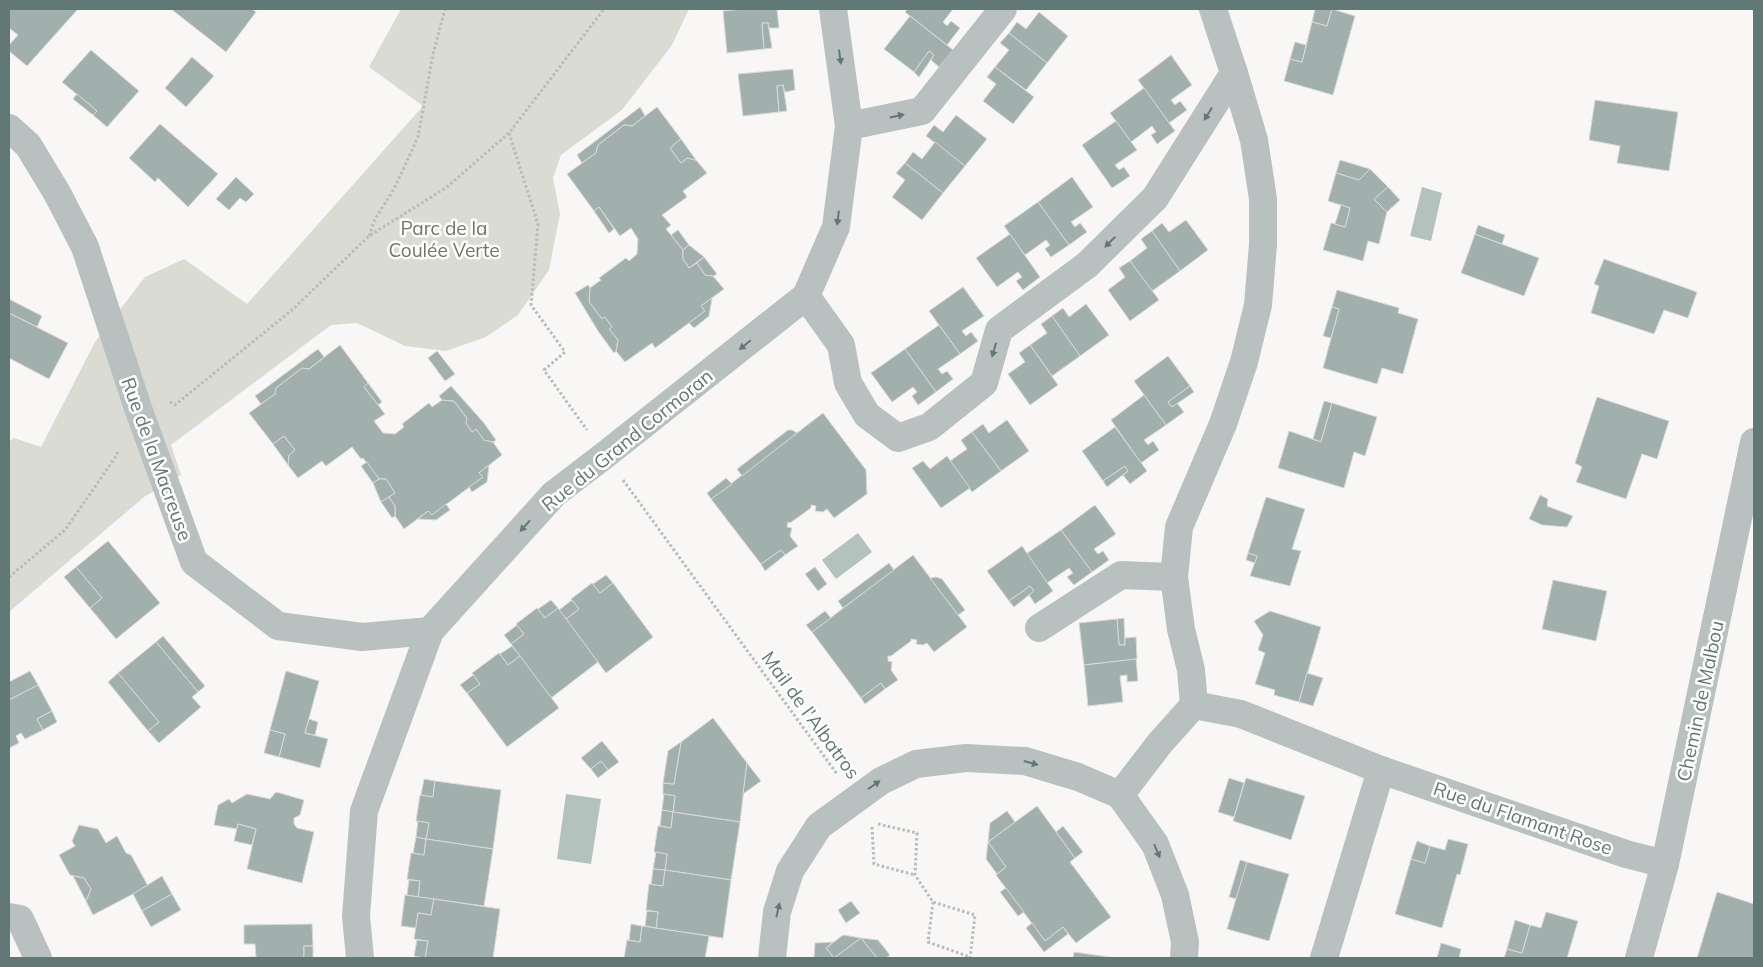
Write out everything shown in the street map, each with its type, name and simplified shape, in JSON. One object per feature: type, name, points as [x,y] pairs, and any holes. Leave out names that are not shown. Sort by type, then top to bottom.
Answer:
[{"type":"street","name":"Rue du Grand Cormoran","points":[[360,958],[356,916],[364,811],[430,631],[554,494],[806,296],[836,228],[849,126],[833,9]]},
{"type":"street","points":[[849,126],[922,111],[1003,9]]},
{"type":"street","points":[[1120,794],[1160,743],[1194,705],[1191,670],[1181,629],[1174,577],[1179,527],[1223,424],[1244,362],[1258,305],[1263,245],[1263,198],[1254,140],[1213,9]]},
{"type":"street","points":[[806,296],[841,345],[848,383],[867,415],[898,438],[929,427],[984,383],[999,330],[1087,265],[1155,198],[1234,72]]},
{"type":"street","name":"Rue de la Macreuse","points":[[9,128],[28,145],[57,193],[85,247],[139,411],[194,562],[278,626],[362,637],[430,631]]},
{"type":"street","name":"Chemin de Malbou","points":[[1639,958],[1665,864],[1754,442]]},
{"type":"street","points":[[1039,628],[1121,575],[1174,577]]},
{"type":"street","name":"Rue du Flamant Rose","points":[[1194,705],[1241,714],[1381,770],[1626,854],[1665,864]]},
{"type":"street","points":[[772,958],[777,912],[790,871],[819,826],[881,781],[916,764],[966,758],[1025,761],[1078,777],[1120,794],[1155,844],[1162,861],[1175,895],[1185,942],[1184,958]]},
{"type":"street","points":[[1324,958],[1381,770]]},
{"type":"street","points":[[9,917],[20,919],[38,958]]},
{"type":"path","points":[[369,236],[375,219],[394,189],[418,137],[433,54],[445,9]]},
{"type":"path","points":[[9,577],[65,530],[117,455],[120,423],[139,411],[166,399],[176,405],[292,310],[369,236],[448,187],[509,134],[604,9]]},
{"type":"path","name":"Mail de l'Albatros","points":[[509,134],[538,224],[531,305],[566,352],[544,370],[854,799]]},
{"type":"path","points":[[915,876],[874,864],[872,822],[916,833],[915,876],[933,902],[975,915],[970,958],[928,942],[933,902]]},
{"type":"green space","name":"Parc de la Coulée Verte","points":[[401,9],[689,9],[672,45],[622,110],[561,155],[553,178],[560,214],[549,270],[518,315],[486,337],[446,351],[405,346],[357,323],[331,325],[171,445],[181,475],[144,497],[9,612],[9,442],[14,438],[41,447],[95,342],[145,277],[184,259],[247,304],[423,106],[369,67]]},
{"type":"shaded area","points":[[1422,187],[1442,193],[1431,241],[1410,236]]},
{"type":"shaded area","points":[[858,533],[872,552],[836,579],[822,560]]},
{"type":"shaded area","points":[[566,794],[601,799],[591,864],[557,859]]},
{"type":"building","points":[[9,9],[78,9],[27,66],[9,51],[9,45],[18,35],[9,28]]},
{"type":"building","points":[[171,9],[252,9],[256,12],[226,52]]},
{"type":"building","points":[[777,9],[779,28],[769,28],[768,23],[762,23],[764,49],[727,53],[723,11]]},
{"type":"building","points":[[908,9],[953,9],[943,22],[947,26],[951,21],[960,28],[947,45],[905,12]]},
{"type":"building","points":[[1315,9],[1332,9],[1327,26],[1312,22]]},
{"type":"building","points":[[1332,9],[1355,16],[1333,95],[1284,81],[1290,59],[1302,62],[1312,22],[1327,26]]},
{"type":"building","points":[[1039,12],[1068,36],[1047,63],[1009,33],[1017,22],[1026,29]]},
{"type":"building","points":[[910,16],[953,50],[939,67],[931,60],[934,55],[929,51],[914,72],[884,49]]},
{"type":"building","points":[[762,23],[768,23],[772,48],[764,49]]},
{"type":"building","points":[[1009,33],[1047,63],[1026,90],[995,67],[1009,50],[1000,43]]},
{"type":"building","points":[[1295,42],[1306,45],[1302,62],[1290,59]]},
{"type":"building","points":[[91,50],[139,91],[107,127],[93,115],[97,111],[62,82]]},
{"type":"building","points":[[929,51],[934,55],[919,77],[914,72]]},
{"type":"building","points":[[1171,55],[1192,85],[1171,100],[1175,105],[1180,101],[1187,110],[1169,123],[1138,80]]},
{"type":"building","points":[[192,57],[214,76],[186,107],[165,88]]},
{"type":"building","points":[[995,67],[1034,97],[1013,124],[983,101],[996,84],[987,77]]},
{"type":"building","points":[[793,69],[795,90],[785,92],[783,85],[777,86],[779,112],[743,116],[738,74]]},
{"type":"building","points":[[783,85],[787,111],[779,112],[777,86]]},
{"type":"building","points":[[1144,88],[1175,131],[1157,144],[1151,135],[1156,132],[1152,126],[1131,142],[1110,113]]},
{"type":"building","points":[[77,94],[97,111],[93,115],[73,99]]},
{"type":"building","points":[[1595,100],[1678,112],[1669,171],[1617,163],[1620,146],[1589,140]]},
{"type":"building","points":[[640,107],[645,116],[632,126],[624,125],[598,145],[596,153],[582,163],[577,155]]},
{"type":"building","points":[[657,107],[681,139],[670,148],[681,163],[687,158],[696,160],[707,173],[683,191],[687,197],[662,215],[671,225],[666,229],[683,250],[683,259],[689,268],[697,263],[705,275],[713,276],[724,289],[701,306],[705,311],[655,348],[652,343],[625,362],[616,351],[618,340],[609,329],[612,327],[605,317],[602,319],[589,302],[590,288],[601,280],[599,278],[626,258],[629,261],[637,254],[638,239],[631,228],[620,236],[599,207],[594,211],[567,174],[596,153],[598,145],[624,125],[632,126]]},
{"type":"building","points":[[956,115],[987,139],[965,166],[926,136],[934,125],[943,132]]},
{"type":"building","points":[[1116,121],[1137,150],[1115,165],[1119,170],[1124,167],[1130,176],[1112,188],[1082,145]]},
{"type":"building","points":[[160,124],[218,174],[188,207],[158,178],[155,182],[129,158]]},
{"type":"building","points":[[681,139],[696,160],[687,158],[681,163],[670,148]]},
{"type":"building","points":[[935,142],[965,166],[943,193],[905,163],[913,152],[922,159]]},
{"type":"building","points":[[1340,160],[1370,169],[1359,180],[1336,173]]},
{"type":"building","points":[[905,163],[943,193],[922,220],[892,197],[905,180],[896,173]]},
{"type":"building","points":[[1370,169],[1388,187],[1374,199],[1387,212],[1379,244],[1368,241],[1363,261],[1323,250],[1331,223],[1345,227],[1350,208],[1328,201],[1336,173],[1359,180]]},
{"type":"building","points":[[236,177],[254,194],[246,202],[240,198],[229,210],[216,199]]},
{"type":"building","points":[[1072,177],[1093,207],[1071,222],[1075,227],[1080,223],[1087,232],[1069,245],[1038,202]]},
{"type":"building","points":[[1388,187],[1400,200],[1387,212],[1374,199]]},
{"type":"building","points":[[1038,202],[1069,245],[1051,257],[1045,249],[1050,245],[1046,240],[1025,255],[1004,226]]},
{"type":"building","points":[[1341,205],[1350,208],[1345,227],[1335,224]]},
{"type":"building","points":[[599,207],[614,229],[609,233],[594,211]]},
{"type":"building","points":[[1186,220],[1208,250],[1180,271],[1152,231],[1162,223],[1169,232]]},
{"type":"building","points":[[1478,225],[1505,235],[1502,244],[1475,234]]},
{"type":"building","points":[[678,230],[689,245],[683,250],[671,235]]},
{"type":"building","points":[[1152,231],[1180,271],[1152,291],[1130,261],[1147,248],[1141,239]]},
{"type":"building","points":[[1010,234],[1040,277],[1023,290],[1016,281],[1022,277],[1018,272],[997,287],[976,258]]},
{"type":"building","points":[[1475,234],[1539,258],[1524,296],[1461,273]]},
{"type":"building","points":[[689,245],[704,257],[689,268],[683,259],[683,250]]},
{"type":"building","points":[[704,257],[717,274],[713,276],[705,275],[697,263]]},
{"type":"building","points":[[1604,259],[1697,292],[1688,318],[1664,310],[1654,334],[1591,313],[1599,286],[1594,284]]},
{"type":"building","points":[[1130,261],[1159,300],[1130,321],[1108,290],[1125,277],[1119,268]]},
{"type":"building","points":[[588,285],[590,288],[589,302],[602,319],[605,317],[612,327],[609,329],[618,340],[614,353],[575,293]]},
{"type":"building","points":[[963,287],[984,316],[962,331],[966,336],[971,332],[978,341],[960,354],[929,311]]},
{"type":"building","points":[[1337,290],[1399,308],[1398,313],[1418,319],[1403,374],[1382,368],[1377,384],[1323,368],[1339,309],[1332,307]]},
{"type":"building","points":[[712,298],[709,316],[694,328],[689,323],[705,311],[701,306]]},
{"type":"building","points":[[9,299],[42,316],[37,327],[9,313]]},
{"type":"building","points":[[1086,304],[1109,335],[1080,356],[1052,316],[1063,308],[1069,317]]},
{"type":"building","points":[[1332,307],[1339,309],[1331,338],[1323,336]]},
{"type":"building","points":[[9,313],[68,343],[49,379],[9,358]]},
{"type":"building","points":[[1052,316],[1080,356],[1052,376],[1030,345],[1047,333],[1041,324]]},
{"type":"building","points":[[939,325],[960,354],[938,369],[942,374],[947,371],[953,379],[936,392],[905,349]]},
{"type":"building","points":[[340,345],[368,383],[364,387],[385,414],[374,421],[383,433],[395,434],[404,427],[402,424],[429,403],[432,407],[442,400],[454,401],[467,418],[466,423],[472,432],[476,429],[484,440],[493,442],[502,455],[479,473],[483,477],[432,515],[428,511],[404,529],[395,516],[395,506],[389,497],[395,493],[386,479],[379,479],[352,447],[326,466],[322,461],[298,478],[288,465],[289,455],[295,450],[284,436],[273,444],[249,413],[275,394],[276,388],[302,368],[309,369]]},
{"type":"building","points":[[1030,345],[1058,385],[1030,405],[1008,374],[1025,362],[1019,353]]},
{"type":"building","points":[[318,349],[324,357],[309,369],[302,368],[276,388],[275,394],[261,404],[255,396]]},
{"type":"building","points":[[905,349],[936,392],[918,405],[912,396],[917,392],[913,387],[892,402],[871,373]]},
{"type":"building","points":[[437,351],[455,374],[445,381],[428,358]]},
{"type":"building","points":[[1168,356],[1190,386],[1168,402],[1172,407],[1177,403],[1184,412],[1166,425],[1134,381]]},
{"type":"building","points":[[368,383],[382,402],[378,405],[364,387]]},
{"type":"building","points":[[451,386],[484,423],[496,440],[493,442],[484,440],[476,429],[472,432],[466,423],[467,418],[454,401],[442,400],[439,396]]},
{"type":"building","points":[[1190,386],[1194,392],[1172,407],[1168,402]]},
{"type":"building","points":[[1144,395],[1166,425],[1144,440],[1148,445],[1153,441],[1159,450],[1141,463],[1111,420]]},
{"type":"building","points":[[1597,397],[1669,421],[1657,459],[1642,454],[1626,499],[1576,482],[1582,467],[1575,463]]},
{"type":"building","points":[[1324,401],[1332,403],[1321,442],[1313,439]]},
{"type":"building","points":[[1332,403],[1377,417],[1365,456],[1354,452],[1344,488],[1278,468],[1289,431],[1321,442]]},
{"type":"building","points":[[823,413],[866,470],[867,494],[834,518],[827,509],[823,512],[815,511],[816,506],[811,505],[811,508],[790,523],[788,522],[787,527],[792,528],[790,536],[798,546],[785,555],[781,550],[761,564],[711,499]]},
{"type":"building","points":[[1007,420],[1029,451],[1001,471],[972,432],[983,424],[989,433]]},
{"type":"building","points":[[1115,427],[1147,471],[1130,484],[1123,475],[1128,471],[1125,466],[1103,481],[1082,451]]},
{"type":"building","points":[[788,430],[797,433],[742,476],[737,469]]},
{"type":"building","points":[[972,432],[1001,471],[972,492],[950,461],[967,449],[961,440]]},
{"type":"building","points":[[284,436],[295,450],[289,455],[288,465],[273,444]]},
{"type":"building","points":[[947,456],[970,488],[941,508],[912,468],[923,461],[930,469]]},
{"type":"building","points":[[367,462],[379,479],[373,483],[361,466]]},
{"type":"building","points":[[489,465],[487,482],[472,492],[469,487],[483,477],[479,473]]},
{"type":"building","points":[[1125,466],[1128,471],[1107,487],[1103,481]]},
{"type":"building","points":[[726,478],[732,484],[711,499],[707,493]]},
{"type":"building","points":[[379,479],[386,479],[395,493],[381,502],[373,483]]},
{"type":"building","points":[[1540,495],[1548,499],[1547,506],[1573,516],[1567,527],[1542,525],[1529,519]]},
{"type":"building","points":[[389,497],[395,506],[395,516],[392,518],[381,502]]},
{"type":"building","points":[[1266,497],[1305,509],[1292,549],[1301,551],[1290,586],[1250,576],[1257,556],[1248,553]]},
{"type":"building","points":[[446,504],[450,510],[436,520],[418,519],[428,511],[432,515]]},
{"type":"building","points":[[1095,505],[1116,534],[1094,549],[1098,554],[1103,551],[1109,560],[1092,572],[1061,530]]},
{"type":"building","points":[[1061,530],[1092,572],[1074,585],[1067,577],[1073,573],[1069,568],[1047,583],[1026,554]]},
{"type":"building","points":[[108,541],[160,603],[116,639],[90,608],[102,598],[76,567]]},
{"type":"building","points":[[1022,546],[1053,591],[1035,604],[1029,595],[1034,591],[1030,586],[1009,601],[987,571]]},
{"type":"building","points":[[781,550],[785,555],[765,571],[761,564]]},
{"type":"building","points":[[1248,553],[1257,556],[1255,563],[1246,560]]},
{"type":"building","points":[[913,555],[967,627],[934,652],[927,643],[923,645],[916,644],[917,640],[911,639],[911,641],[891,656],[888,656],[888,661],[892,662],[891,670],[898,680],[885,689],[881,683],[861,698],[812,632]]},
{"type":"building","points":[[889,563],[894,570],[843,608],[838,601]]},
{"type":"building","points":[[76,567],[102,598],[90,608],[64,577]]},
{"type":"building","points":[[815,567],[827,584],[818,591],[805,574]]},
{"type":"building","points":[[606,575],[613,583],[600,593],[593,584]]},
{"type":"building","points":[[930,578],[942,579],[965,610],[958,615]]},
{"type":"building","points":[[1553,580],[1607,591],[1596,641],[1542,629]]},
{"type":"building","points":[[592,583],[600,593],[613,583],[653,637],[606,673],[566,619],[579,609],[571,599]]},
{"type":"building","points":[[1030,586],[1034,591],[1014,607],[1009,601]]},
{"type":"building","points":[[551,600],[558,608],[545,618],[538,609]]},
{"type":"building","points":[[572,600],[579,609],[566,619],[559,610]]},
{"type":"building","points":[[537,608],[545,618],[558,608],[598,662],[551,698],[511,644],[524,634],[516,624]]},
{"type":"building","points":[[825,611],[831,618],[812,632],[806,625]]},
{"type":"building","points":[[1270,611],[1321,627],[1299,702],[1274,695],[1275,690],[1255,684],[1265,653],[1258,650],[1263,635],[1254,621]]},
{"type":"building","points":[[1124,618],[1125,645],[1119,645],[1117,619]]},
{"type":"building","points":[[1117,619],[1119,645],[1125,645],[1125,638],[1136,637],[1137,659],[1084,665],[1079,623]]},
{"type":"building","points":[[517,625],[524,634],[511,644],[504,635]]},
{"type":"building","points":[[163,636],[205,686],[198,692],[156,642]]},
{"type":"building","points":[[156,642],[198,692],[192,697],[201,707],[159,743],[148,731],[159,722],[118,673]]},
{"type":"building","points":[[512,646],[520,656],[508,665],[500,654]]},
{"type":"building","points":[[499,653],[508,665],[520,656],[559,708],[507,747],[467,693],[480,684],[472,673]]},
{"type":"building","points":[[1136,659],[1138,681],[1127,682],[1127,675],[1120,676],[1123,702],[1088,706],[1084,665]]},
{"type":"building","points":[[30,671],[38,685],[9,700],[9,682]]},
{"type":"building","points":[[286,671],[319,681],[305,733],[328,739],[320,768],[279,757],[285,734],[270,730]]},
{"type":"building","points":[[118,673],[159,722],[148,731],[108,682]]},
{"type":"building","points":[[1307,673],[1323,678],[1313,706],[1299,702]]},
{"type":"building","points":[[473,675],[480,684],[467,693],[460,685]]},
{"type":"building","points":[[881,683],[885,689],[865,704],[861,698]]},
{"type":"building","points":[[38,685],[52,711],[37,719],[43,730],[25,739],[21,733],[16,736],[19,743],[9,748],[9,700]]},
{"type":"building","points":[[52,711],[57,722],[43,730],[37,719]]},
{"type":"building","points":[[713,718],[747,763],[740,822],[673,812],[675,796],[663,794],[663,783],[674,784],[681,742]]},
{"type":"building","points":[[309,719],[318,722],[315,735],[305,733]]},
{"type":"building","points":[[270,730],[285,734],[279,757],[264,753]]},
{"type":"building","points":[[602,741],[619,762],[608,770],[601,761],[591,769],[581,758]]},
{"type":"building","points":[[681,742],[674,784],[663,783],[668,751]]},
{"type":"building","points":[[601,761],[608,770],[598,778],[591,769]]},
{"type":"building","points":[[747,763],[761,781],[743,794]]},
{"type":"building","points":[[1229,778],[1244,783],[1234,817],[1218,812]]},
{"type":"building","points":[[1246,778],[1305,796],[1291,840],[1233,821]]},
{"type":"building","points":[[424,779],[435,781],[433,797],[421,795]]},
{"type":"building","points":[[435,781],[501,790],[493,849],[426,839],[429,823],[416,821],[420,795],[433,797]]},
{"type":"building","points":[[276,792],[304,800],[300,815],[294,818],[294,824],[297,828],[314,832],[302,883],[247,869],[256,829],[238,824],[237,829],[214,825],[218,805],[229,799],[232,803],[247,794],[270,799]]},
{"type":"building","points":[[664,794],[675,796],[673,812],[662,810]]},
{"type":"building","points":[[1037,806],[1075,858],[1070,862],[1111,917],[1076,943],[1063,927],[1045,941],[996,875],[1006,867],[988,842]]},
{"type":"building","points":[[662,810],[673,812],[671,828],[660,826]]},
{"type":"building","points":[[1007,811],[1015,822],[988,842],[990,823]]},
{"type":"building","points":[[673,812],[740,822],[731,880],[665,870],[667,854],[654,852],[658,826],[671,828]]},
{"type":"building","points":[[418,821],[429,823],[426,839],[416,837]]},
{"type":"building","points":[[238,824],[256,829],[252,845],[234,841]]},
{"type":"building","points":[[79,825],[98,829],[106,843],[117,836],[126,853],[131,855],[148,886],[93,915],[86,901],[91,889],[84,878],[70,875],[59,855],[75,846],[72,841]]},
{"type":"building","points":[[1063,826],[1083,852],[1075,858],[1056,832]]},
{"type":"building","points":[[416,837],[426,839],[424,855],[413,853]]},
{"type":"building","points":[[426,839],[493,849],[484,906],[418,897],[420,881],[407,879],[411,853],[424,855]]},
{"type":"building","points":[[1448,839],[1468,844],[1460,875],[1457,874],[1442,928],[1395,914],[1411,859],[1425,863],[1430,846],[1445,850]]},
{"type":"building","points":[[1417,841],[1430,846],[1425,863],[1411,859]]},
{"type":"building","points":[[988,842],[1006,867],[997,874],[986,859]]},
{"type":"building","points":[[656,852],[667,854],[665,870],[653,869]]},
{"type":"building","points":[[1240,860],[1247,862],[1237,899],[1229,897]]},
{"type":"building","points":[[1247,862],[1289,874],[1269,941],[1227,929]]},
{"type":"building","points":[[653,869],[665,870],[663,886],[651,885]]},
{"type":"building","points":[[665,870],[731,880],[723,938],[656,928],[658,912],[646,910],[649,884],[663,886]]},
{"type":"building","points":[[73,876],[84,878],[91,889],[86,901]]},
{"type":"building","points":[[162,876],[172,894],[142,911],[133,894]]},
{"type":"building","points":[[409,880],[420,881],[418,897],[407,895]]},
{"type":"building","points":[[1006,888],[1024,912],[1018,916],[1000,892]]},
{"type":"building","points":[[1717,892],[1754,904],[1754,958],[1697,958]]},
{"type":"building","points":[[172,894],[181,910],[151,927],[142,911]]},
{"type":"building","points":[[405,895],[434,899],[431,915],[418,913],[416,928],[401,926]]},
{"type":"building","points":[[434,899],[500,909],[493,958],[425,958],[428,941],[414,939],[418,913],[431,915]]},
{"type":"building","points":[[851,901],[860,913],[846,923],[838,910]]},
{"type":"building","points":[[647,911],[658,912],[656,928],[645,926]]},
{"type":"building","points":[[1546,912],[1578,921],[1567,958],[1504,958],[1507,949],[1522,953],[1530,925],[1541,928]]},
{"type":"building","points":[[1515,920],[1530,925],[1522,953],[1507,949]]},
{"type":"building","points":[[1032,923],[1045,941],[1063,927],[1068,934],[1044,952],[1026,928]]},
{"type":"building","points":[[312,924],[313,946],[304,946],[304,958],[249,958],[256,957],[255,944],[244,944],[244,925]]},
{"type":"building","points":[[631,924],[642,926],[640,942],[629,940]]},
{"type":"building","points":[[642,926],[709,936],[705,958],[624,958],[627,940],[640,942]]},
{"type":"building","points":[[843,935],[861,938],[834,958],[826,948]]},
{"type":"building","points":[[861,938],[878,940],[890,955],[886,958],[877,958]]},
{"type":"building","points":[[861,938],[877,958],[834,958]]},
{"type":"building","points":[[417,940],[428,941],[425,958],[414,956]]},
{"type":"building","points":[[833,942],[826,948],[834,958],[814,958],[815,943]]},
{"type":"building","points":[[1441,943],[1461,949],[1459,958],[1437,958]]},
{"type":"building","points":[[304,946],[313,946],[313,958],[304,958]]},
{"type":"building","points":[[1074,952],[1116,958],[1073,958]]}]
